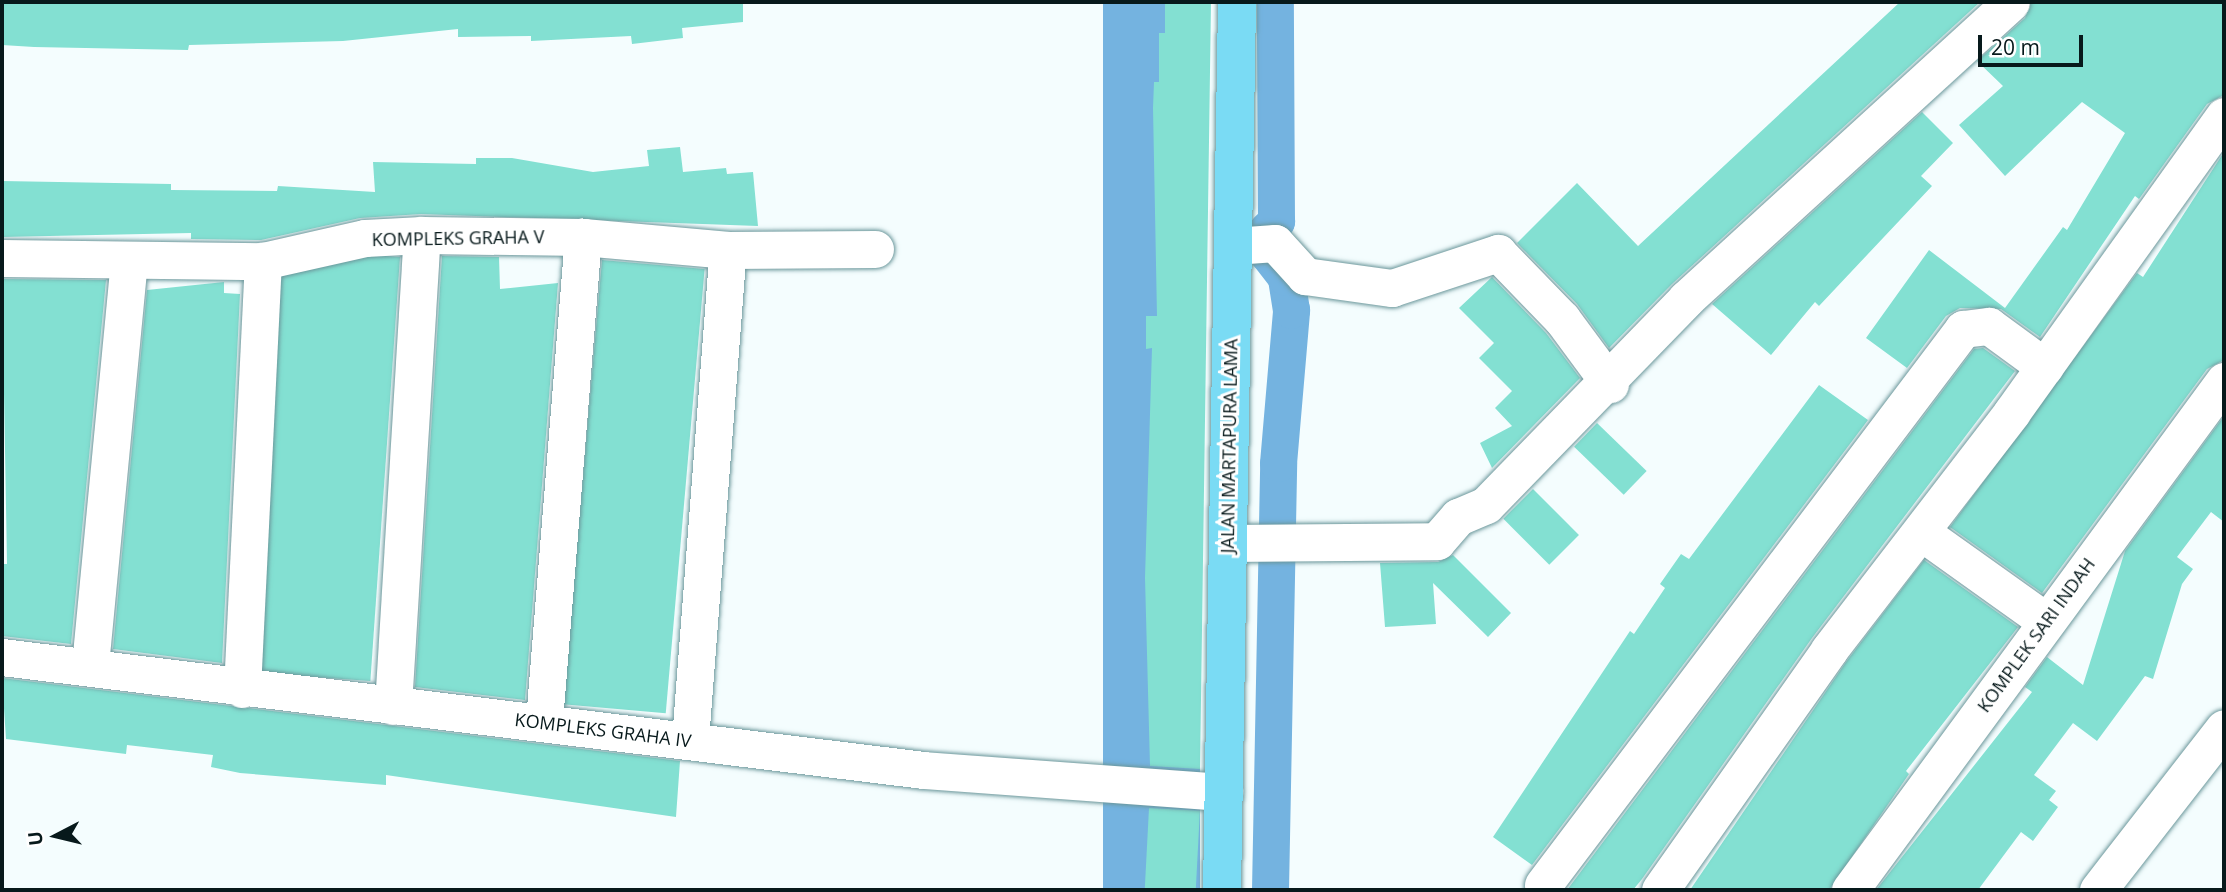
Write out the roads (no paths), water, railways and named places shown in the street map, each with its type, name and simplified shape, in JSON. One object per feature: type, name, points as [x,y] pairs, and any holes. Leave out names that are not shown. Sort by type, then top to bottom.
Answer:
[{"type":"main road","name":"JALAN MARTAPURA LAMA","points":[[1222,890],[1214,791],[1227,543],[1257,244],[1237,2]]},
{"type":"street","points":[[1227,543],[1437,541],[1458,517],[1486,505],[1508,477],[1610,384],[1686,299],[2011,2]]},
{"type":"street","points":[[1660,890],[1829,650],[2045,367],[2224,116]]},
{"type":"street","points":[[393,706],[422,235]]},
{"type":"street","name":"KOMPLEKS GRAHA V","points":[[2,258],[129,263],[263,261],[365,238],[422,235],[583,237],[728,250],[875,249]]},
{"type":"street","points":[[544,721],[583,237]]},
{"type":"street","points":[[1257,244],[1305,276],[1392,288],[1498,253],[1562,319],[1610,384]]},
{"type":"street","points":[[690,740],[728,250]]},
{"type":"street","points":[[242,689],[263,261]]},
{"type":"street","points":[[90,665],[129,263]]},
{"type":"street","points":[[1543,885],[1963,329],[1989,326],[2045,367]]},
{"type":"street","name":"KOMPLEK SARI INDAH","points":[[1850,890],[2224,382]]},
{"type":"street","points":[[1921,532],[2046,621]]},
{"type":"street","name":"KOMPLEKS GRAHA IV","points":[[2,657],[90,665],[242,689],[544,721],[923,770],[1074,778],[1214,791]]},
{"type":"street","points":[[2098,890],[2224,728]]},
{"type":"water","points":[[1103,2],[1200,2],[1200,890],[1103,890]]},
{"type":"waterway","points":[[1270,890],[1278,463],[1291,310],[1286,277],[1268,254],[1267,230],[1276,221],[1275,2]]}]
